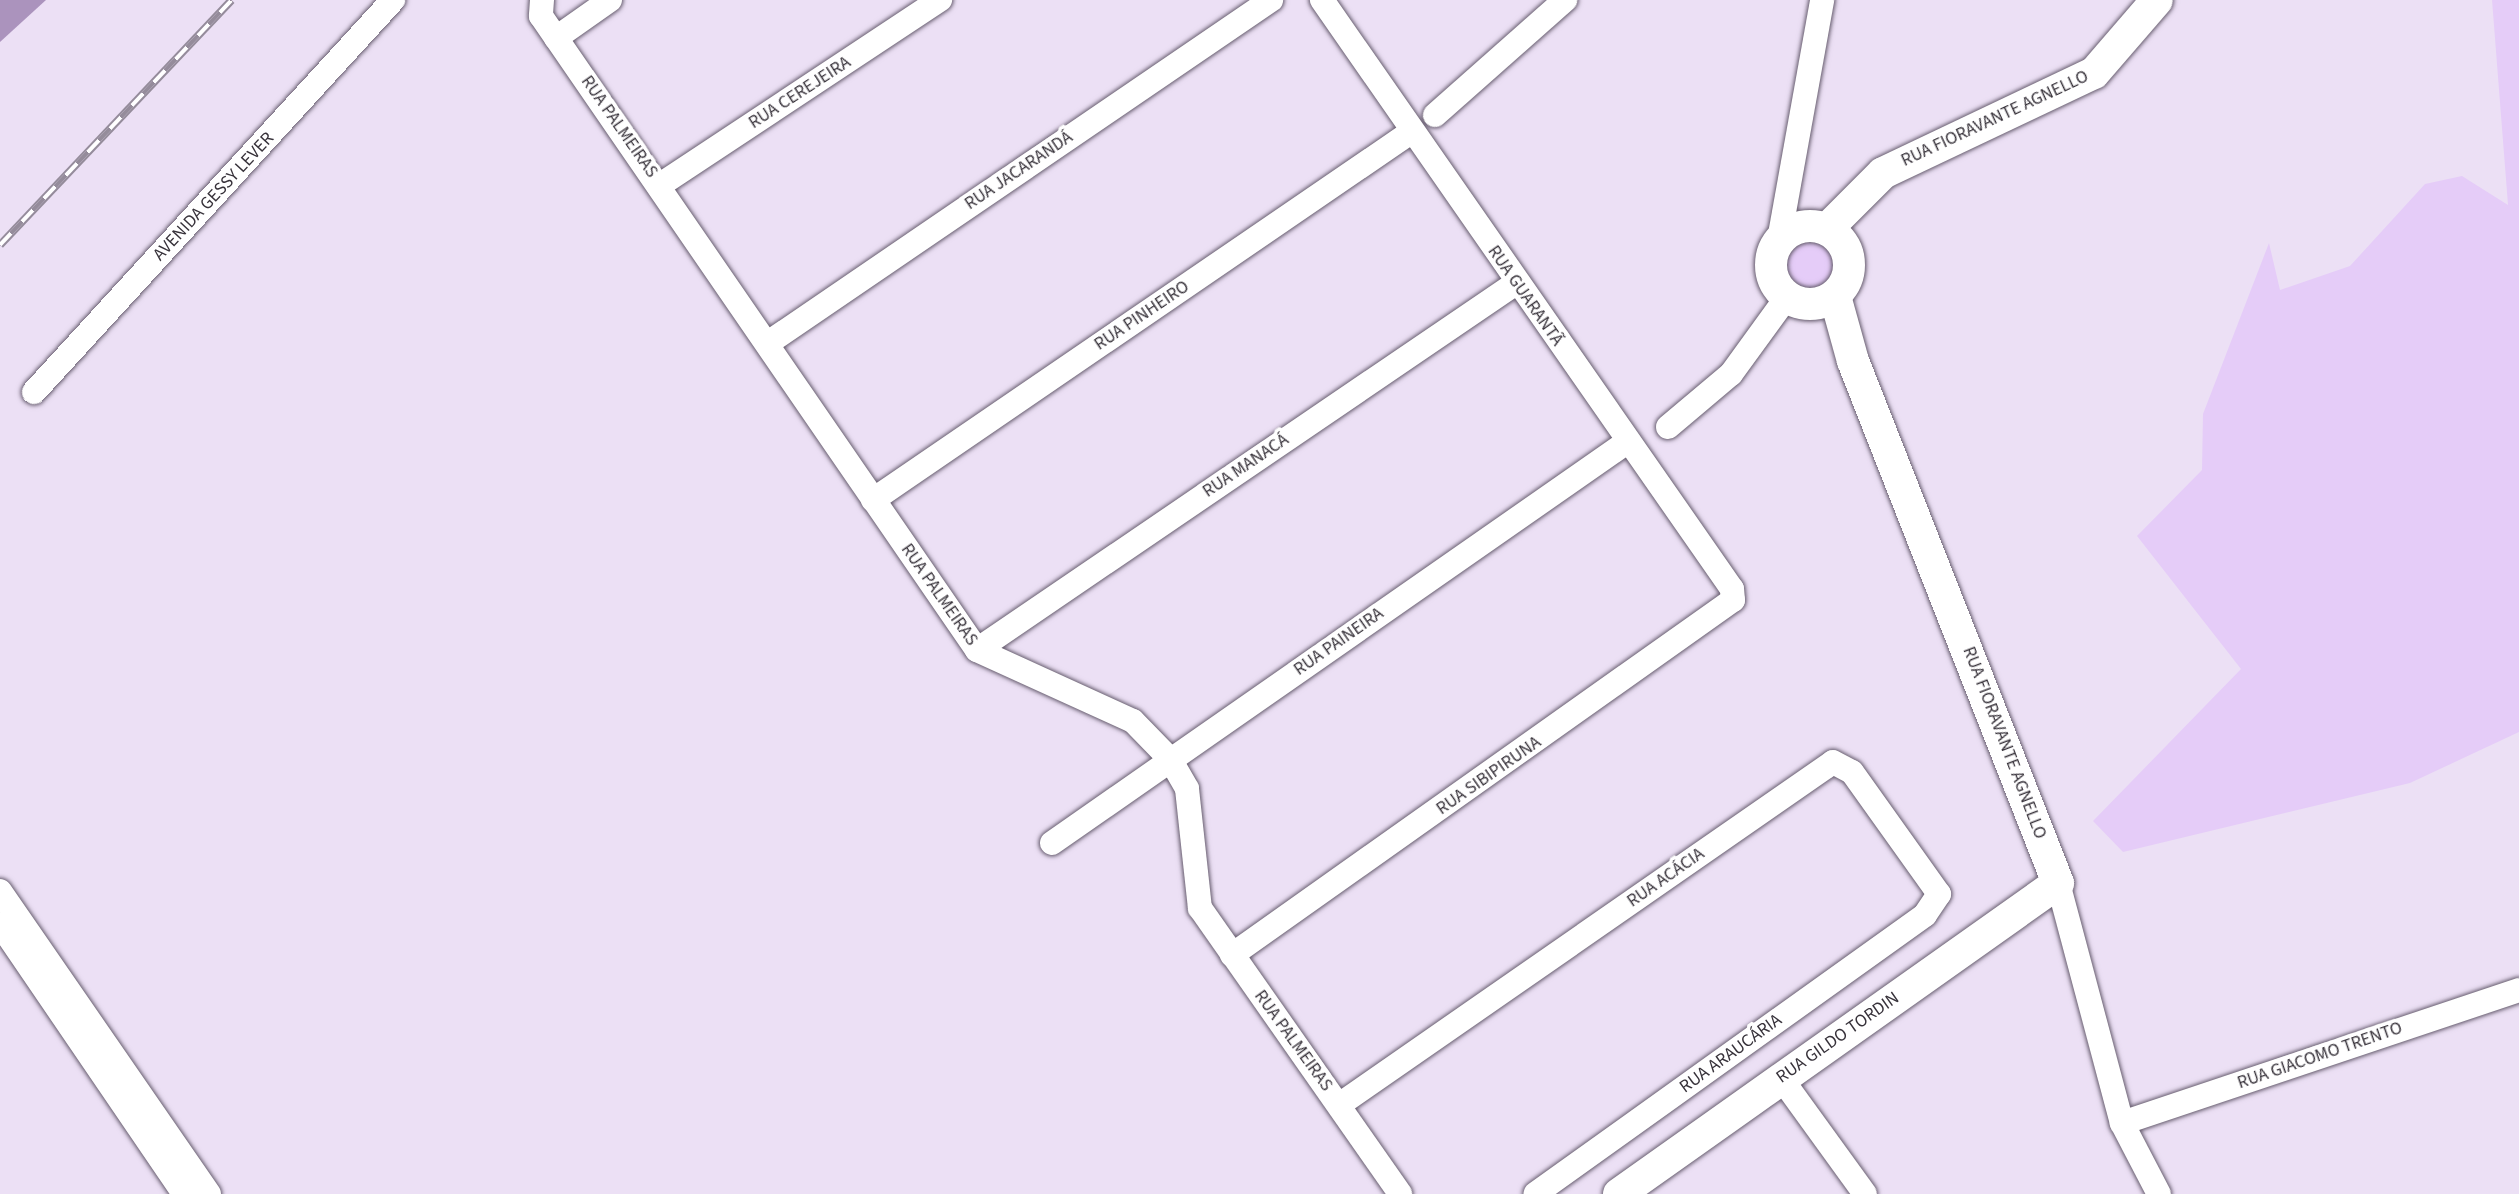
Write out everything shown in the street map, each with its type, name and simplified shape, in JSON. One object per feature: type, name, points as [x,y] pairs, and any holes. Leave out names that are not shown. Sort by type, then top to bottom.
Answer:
[{"type":"main road","name":"RUA FIORAVANTE AGNELLO","points":[[1827,229],[1883,173],[2094,73],[2157,0]]},
{"type":"main road","points":[[1800,227],[1827,229],[1849,260],[1835,296],[1811,305],[1787,297],[1772,276],[1779,240],[1800,227]]},
{"type":"main road","name":"RUA FIORAVANTE AGNELLO","points":[[1835,296],[1853,360],[2058,883]]},
{"type":"main road","name":"RUA GILDO TORDIN","points":[[1619,1194],[2058,883]]},
{"type":"street","name":"AVENIDA GESSY LEVER","points":[[34,392],[393,0]]},
{"type":"street","points":[[556,38],[610,0]]},
{"type":"street","name":"RUA CEREJEIRA","points":[[660,185],[940,0]]},
{"type":"street","name":"RUA JACARANDÁ","points":[[768,342],[1271,0]]},
{"type":"street","name":"RUA GUARANTÃ","points":[[1322,0],[1516,283],[1732,589]]},
{"type":"street","points":[[1435,115],[1565,0]]},
{"type":"street","points":[[1779,240],[1822,0]]},
{"type":"street","name":"RUA PALMEIRAS","points":[[540,4],[556,38],[660,185],[977,650],[1133,721],[1170,758],[1187,789],[1200,908],[1400,1194]]},
{"type":"street","name":"RUA PINHEIRO","points":[[873,500],[1411,132]]},
{"type":"street","name":"RUA MANACÁ","points":[[977,650],[1516,283]]},
{"type":"street","points":[[1668,427],[1731,374],[1787,297]]},
{"type":"street","name":"RUA PAINEIRA","points":[[1052,843],[1170,758],[1627,442]]},
{"type":"street","name":"RUA SIBIPIRUNA","points":[[1232,955],[1729,608],[1732,589]]},
{"type":"street","name":"RUA ACÁCIA","points":[[1339,1105],[1833,762],[1852,772],[1939,894],[1926,915]]},
{"type":"street","name":"RUA FIORAVANTE AGNELLO","points":[[2058,883],[2122,1123],[2159,1194]]},
{"type":"street","points":[[0,891],[209,1194]]},
{"type":"street","name":"RUA ARAUCÁRIA","points":[[1536,1194],[1926,915]]},
{"type":"street","points":[[0,924],[184,1194]]},
{"type":"street","name":"RUA GIACOMO TRENTO","points":[[2122,1123],[2519,990]]},
{"type":"street","points":[[1781,1078],[1865,1194]]},
{"type":"shaded area","points":[[0,0],[46,0],[0,42]]},
{"type":"shaded area","points":[[2492,0],[2519,0],[2519,732],[2410,783],[2123,852],[2093,821],[2241,669],[2137,536],[2202,470],[2203,414],[2269,243],[2280,290],[2350,266],[2425,184],[2462,176],[2508,205]]},
{"type":"shaded area","points":[[1803,235],[1813,235],[1828,243],[1834,252],[1834,274],[1828,283],[1813,291],[1803,291],[1785,279],[1780,268],[1780,258],[1792,240]]},
{"type":"railway","points":[[0,245],[232,0]]}]
